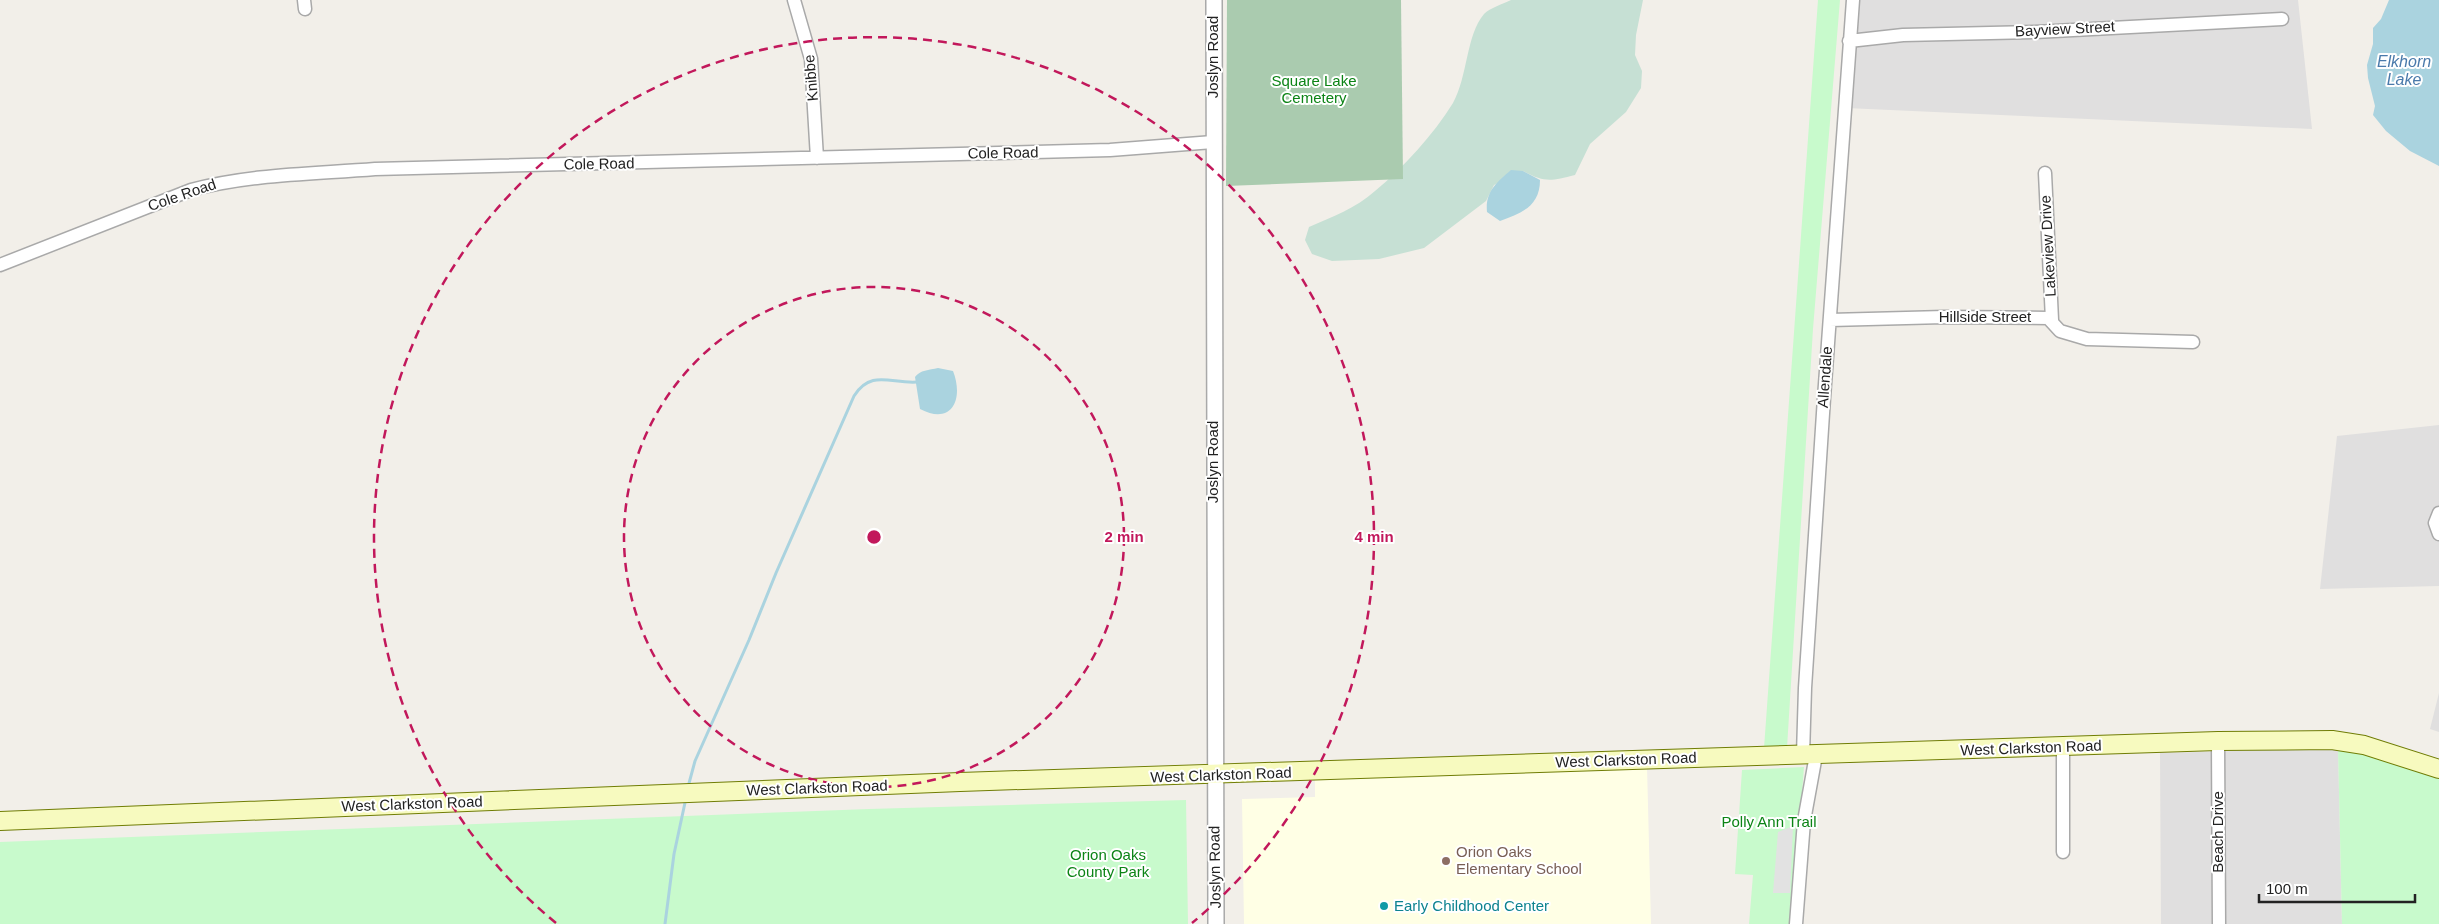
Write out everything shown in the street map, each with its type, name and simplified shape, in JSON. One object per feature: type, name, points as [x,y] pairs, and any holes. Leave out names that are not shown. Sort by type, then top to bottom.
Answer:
[{"type":"main road","name":"West Clarkston Road","points":[[0,820],[960,782],[2218,741],[2332,740],[2372,748],[2439,769]]},
{"type":"street","name":"Knibbe","points":[[794,0],[811,59],[817,158]]},
{"type":"street","name":"Joslyn Road","points":[[1214,0],[1214,775],[1216,924]]},
{"type":"street","name":"Allendale","points":[[1796,924],[1809,755],[1805,688],[1853,0]]},
{"type":"street","name":"Bayview Street","points":[[1849,41],[1910,34],[2035,32],[2282,19]]},
{"type":"street","name":"Cole Road","points":[[1,263],[191,190],[230,181],[375,169],[1110,150],[1213,142]]},
{"type":"street","name":"Lakeview Drive","points":[[2045,173],[2052,320]]},
{"type":"street","name":"Hillside Street","points":[[1830,320],[1944,316],[2048,318],[2052,320],[2060,332],[2087,340],[2193,342]]},
{"type":"street","points":[[2439,513],[2435,523],[2439,534]]},
{"type":"street","name":"Beach Drive","points":[[2218,741],[2218,924]]},
{"type":"street","points":[[2063,747],[2063,852]]},
{"type":"shaded area","points":[[1511,0],[1643,0],[1636,35],[1635,55],[1642,71],[1641,88],[1626,112],[1590,144],[1575,175],[1548,180],[1537,178],[1523,171],[1494,185],[1486,201],[1424,248],[1379,259],[1332,261],[1312,254],[1305,240],[1309,227],[1344,212],[1368,197],[1386,182],[1427,139],[1453,103],[1458,92],[1470,44],[1478,23],[1484,14]]},
{"type":"shaded area","points":[[1855,0],[2298,0],[2312,129],[1846,108]]},
{"type":"shaded area","points":[[2439,425],[2439,586],[2320,589],[2337,436]]},
{"type":"shaded area","points":[[2439,693],[2439,732],[2430,729]]},
{"type":"shaded area","points":[[2338,748],[2342,924],[2161,924],[2160,753]]},
{"type":"shaded area","name":"Orion Oaks Elementary School","points":[[1647,766],[1651,924],[1244,924],[1242,799],[1315,797],[1315,778]]},
{"type":"shaded area","points":[[1793,826],[1790,893],[1773,893],[1778,832]]},
{"type":"green space","name":"Square Lake Cemetery","points":[[1227,0],[1401,0],[1403,179],[1226,186]]},
{"type":"green space","points":[[1818,0],[1840,0],[1813,329],[1787,748],[1764,748]]},
{"type":"green space","points":[[2338,748],[2373,754],[2439,776],[2439,924],[2342,924]]},
{"type":"green space","name":"Polly Ann Trail","points":[[1804,767],[1792,924],[1749,924],[1753,875],[1735,874],[1742,770]]},
{"type":"green space","name":"Orion Oaks County Park","points":[[1186,800],[1188,924],[0,924],[0,842],[869,809]]},
{"type":"water","name":"Elkhorn Lake","points":[[2389,0],[2439,0],[2439,166],[2410,151],[2386,131],[2373,115],[2375,106],[2368,78],[2367,65],[2373,44],[2373,28],[2381,19]]},
{"type":"water","points":[[1511,170],[1523,171],[1540,180],[1539,189],[1537,196],[1528,207],[1516,215],[1500,221],[1487,212],[1488,199],[1496,184]]},
{"type":"water","points":[[938,368],[953,371],[957,391],[953,407],[947,412],[940,414],[920,409],[915,377],[922,372]]},
{"type":"waterway","points":[[688,787],[695,761],[854,396],[867,383],[875,380],[917,382]]},
{"type":"waterway","points":[[665,924],[674,854],[686,798]]},
{"type":"place","name":"Orion Oaks Elementary School","points":[[1446,861]]},
{"type":"place","name":"Early Childhood Center","points":[[1384,906]]}]
